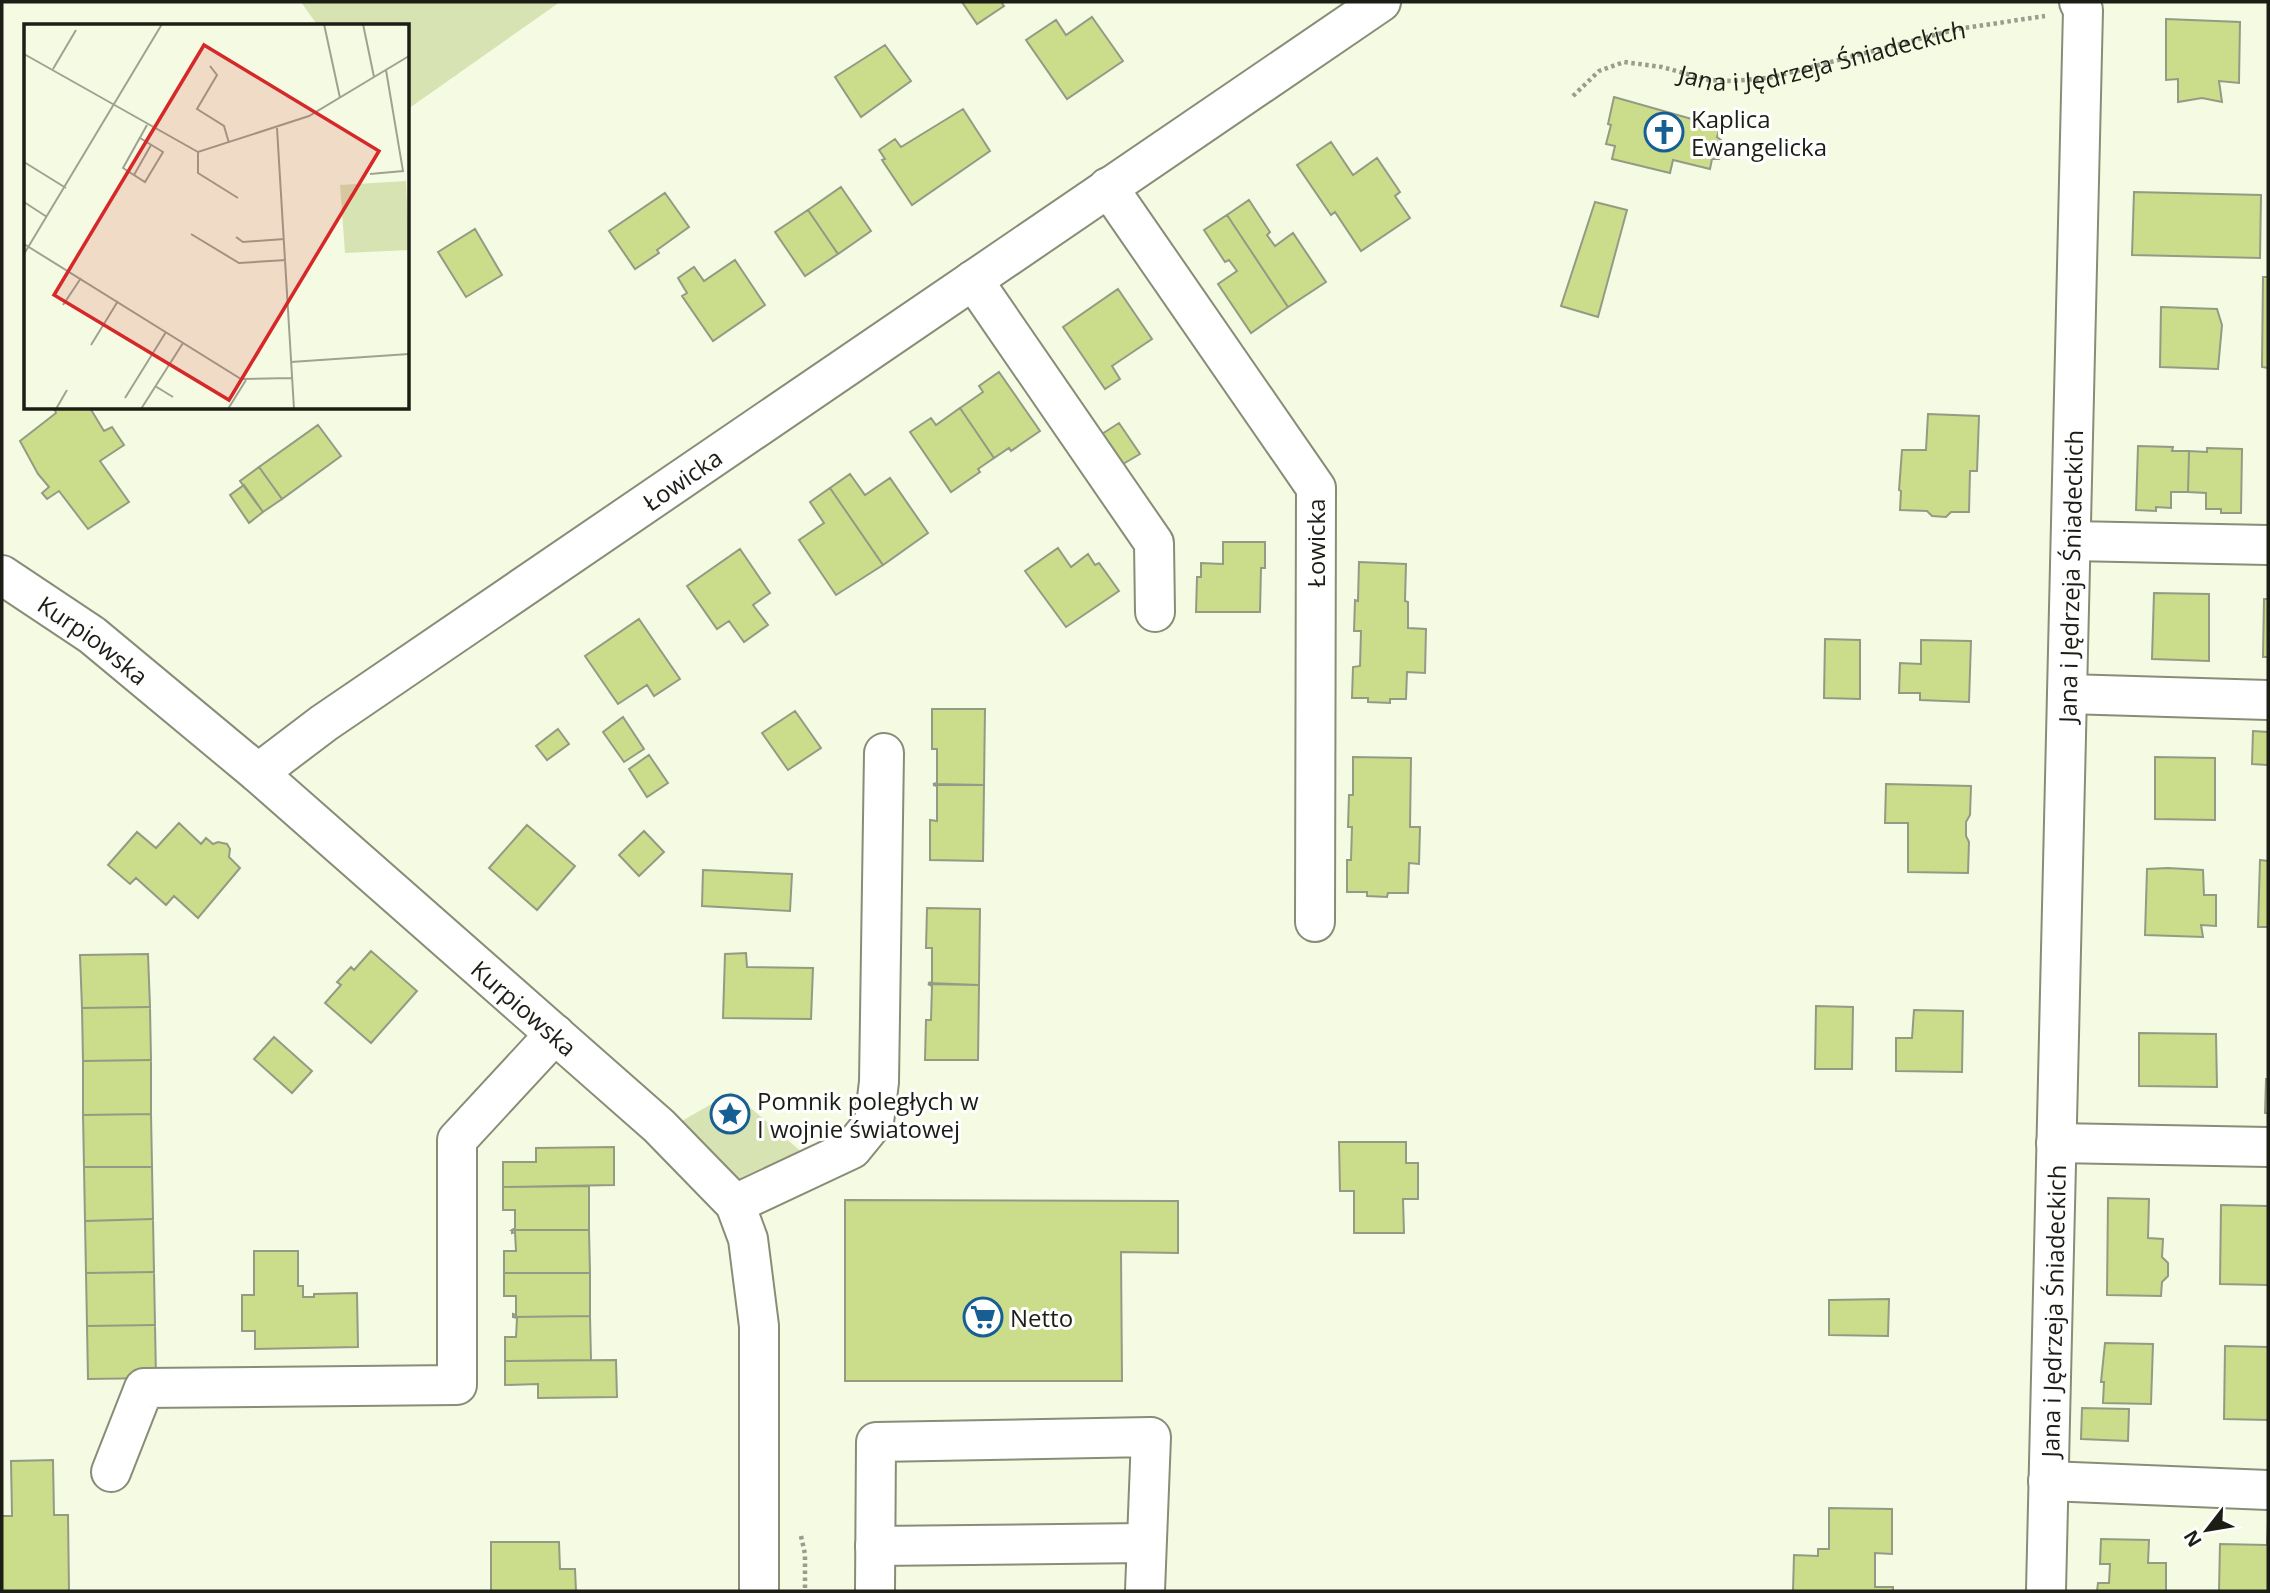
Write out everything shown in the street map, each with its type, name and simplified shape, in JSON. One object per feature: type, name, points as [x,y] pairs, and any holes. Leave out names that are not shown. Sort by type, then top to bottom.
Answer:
[{"type":"street","name":"Łowicka","points":[[258,773],[324,723],[1381,2]]},
{"type":"street","name":"Jana i Jędrzeja Śniadeckich","points":[[2046,1591],[2081,6]]},
{"type":"street","name":"Łowicka","points":[[1108,187],[1316,488],[1315,922]]},
{"type":"street","points":[[973,280],[1154,543],[1155,612]]},
{"type":"street","points":[[2071,541],[2268,545]]},
{"type":"street","name":"Kurpiowska","points":[[2,575],[92,635],[258,773],[659,1126],[735,1204],[748,1239],[760,1326],[759,1591]]},
{"type":"street","points":[[2067,694],[2268,700]]},
{"type":"street","points":[[735,1204],[852,1149],[874,1122],[879,1083],[884,753]]},
{"type":"street","points":[[111,1472],[145,1388],[457,1385],[457,1140],[555,1034]]},
{"type":"street","name":"Jana i Jędrzeja Śniadeckich","points":[[2056,1143],[2268,1147]]},
{"type":"street","points":[[875,1591],[876,1442],[1151,1437],[1145,1591]]},
{"type":"street","name":"Jana i Jędrzeja Śniadeckich","points":[[2048,1481],[2268,1490]]},
{"type":"street","points":[[875,1546],[1146,1543]]},
{"type":"path","name":"Jana i Jędrzeja Śniadeckich","points":[[1573,96],[1599,71],[1624,62],[1662,67],[1709,80],[1769,78],[1958,30],[2081,6]]},
{"type":"green space","points":[[301,2],[560,2],[410,108],[410,24],[317,24]]},
{"type":"green space","points":[[732,1092],[804,1154],[744,1190],[675,1125]]},
{"type":"building","points":[[962,2],[1001,2],[1004,6],[977,24]]},
{"type":"building","points":[[1092,17],[1123,61],[1067,99],[1026,40],[1056,20],[1066,35]]},
{"type":"building","points":[[2166,19],[2240,22],[2239,83],[2219,81],[2222,102],[2202,98],[2178,102],[2178,79],[2166,80]]},
{"type":"building","points":[[885,45],[911,81],[861,117],[835,77]]},
{"type":"building","name":"Kaplica Ewangelicka","points":[[1614,97],[1720,127],[1717,137],[1725,143],[1726,151],[1719,159],[1712,159],[1710,169],[1673,160],[1670,173],[1612,159],[1615,146],[1606,144]]},
{"type":"building","points":[[963,109],[990,151],[912,205],[882,160],[885,159],[879,150],[895,139],[901,147]]},
{"type":"building","points":[[1331,142],[1353,175],[1377,158],[1400,192],[1395,196],[1410,218],[1361,251],[1335,212],[1331,215],[1297,165]]},
{"type":"building","points":[[841,187],[871,231],[838,254],[808,210]]},
{"type":"building","points":[[2134,192],[2261,195],[2260,258],[2132,255]]},
{"type":"building","points":[[665,193],[689,227],[657,250],[659,253],[635,269],[609,231]]},
{"type":"building","points":[[1249,200],[1270,232],[1267,235],[1275,246],[1293,233],[1326,282],[1288,307],[1227,215]]},
{"type":"building","points":[[1595,202],[1627,210],[1598,317],[1561,306]]},
{"type":"building","points":[[808,210],[838,254],[805,276],[775,232]]},
{"type":"building","points":[[1227,215],[1288,307],[1251,333],[1218,284],[1237,271],[1229,260],[1225,262],[1204,230]]},
{"type":"building","points":[[475,229],[502,275],[466,297],[438,252]]},
{"type":"building","points":[[735,260],[765,305],[713,341],[682,296],[687,293],[678,278],[694,267],[704,281]]},
{"type":"building","points":[[2263,277],[2268,277],[2268,368],[2262,367]]},
{"type":"building","points":[[1118,289],[1152,339],[1112,366],[1120,379],[1105,389],[1063,327]]},
{"type":"building","points":[[2161,307],[2217,309],[2222,325],[2218,369],[2160,367]]},
{"type":"building","points":[[999,372],[1040,431],[1011,451],[1009,448],[994,458],[960,408],[983,392],[979,386]]},
{"type":"building","points":[[960,408],[994,458],[978,469],[980,472],[951,492],[910,432],[931,418],[936,425]]},
{"type":"building","points":[[55,410],[91,410],[104,431],[112,427],[124,445],[100,461],[129,502],[88,529],[59,491],[47,499],[42,493],[49,487],[38,474],[20,441],[56,413]]},
{"type":"building","points":[[1928,414],[1979,416],[1977,471],[1970,471],[1969,512],[1951,512],[1946,517],[1932,516],[1927,511],[1900,510],[1902,450],[1926,450]]},
{"type":"building","points":[[1119,423],[1140,454],[1123,464],[1102,434]]},
{"type":"building","points":[[318,425],[341,456],[282,499],[259,467]]},
{"type":"building","points":[[2138,446],[2173,447],[2172,451],[2189,451],[2188,492],[2171,492],[2171,508],[2156,507],[2156,511],[2136,510]]},
{"type":"building","points":[[2207,448],[2242,449],[2241,513],[2221,513],[2221,509],[2206,509],[2206,493],[2188,492],[2189,451],[2207,452]]},
{"type":"building","points":[[259,467],[282,499],[263,512],[240,481]]},
{"type":"building","points":[[850,474],[865,495],[890,478],[928,533],[883,565],[830,488]]},
{"type":"building","points":[[244,485],[263,512],[249,523],[230,495]]},
{"type":"building","points":[[830,488],[883,565],[836,595],[799,540],[824,523],[810,502]]},
{"type":"building","points":[[1223,542],[1265,542],[1265,568],[1261,568],[1260,612],[1196,612],[1197,577],[1201,577],[1201,563],[1223,564]]},
{"type":"building","points":[[1058,548],[1071,567],[1088,554],[1095,565],[1099,563],[1119,591],[1066,627],[1025,571]]},
{"type":"building","points":[[740,549],[770,593],[753,605],[768,625],[744,642],[729,621],[717,629],[687,586]]},
{"type":"building","points":[[1359,562],[1406,564],[1405,601],[1408,602],[1408,628],[1426,629],[1425,673],[1407,672],[1406,699],[1390,699],[1390,703],[1352,698],[1353,667],[1360,666],[1361,631],[1354,631]]},
{"type":"building","points":[[2154,593],[2209,594],[2209,661],[2152,659]]},
{"type":"building","points":[[2264,599],[2268,599],[2268,657],[2263,657]]},
{"type":"building","points":[[639,619],[680,679],[654,696],[647,685],[618,704],[585,656]]},
{"type":"building","points":[[1825,639],[1860,640],[1860,699],[1824,698]]},
{"type":"building","points":[[1921,640],[1971,641],[1969,702],[1920,700],[1920,693],[1899,693],[1900,663],[1921,664]]},
{"type":"building","points":[[932,709],[985,709],[984,785],[933,784],[937,783],[937,749],[932,749]]},
{"type":"building","points":[[795,711],[821,748],[788,770],[762,733]]},
{"type":"building","points":[[623,717],[644,749],[624,762],[603,732]]},
{"type":"building","points":[[558,729],[569,744],[547,760],[536,746]]},
{"type":"building","points":[[2253,731],[2268,732],[2268,765],[2252,764]]},
{"type":"building","points":[[649,755],[668,783],[647,797],[629,769]]},
{"type":"building","points":[[1353,757],[1411,758],[1410,827],[1420,827],[1419,864],[1409,863],[1408,893],[1388,893],[1387,897],[1367,896],[1367,892],[1347,892],[1347,860],[1351,860],[1352,827],[1348,827],[1349,795],[1353,795]]},
{"type":"building","points":[[2155,757],[2215,758],[2215,820],[2155,819]]},
{"type":"building","points":[[1886,784],[1971,786],[1970,815],[1966,822],[1969,842],[1968,873],[1908,872],[1908,823],[1885,823]]},
{"type":"building","points":[[933,785],[984,785],[983,861],[930,860],[930,820],[937,821],[937,786]]},
{"type":"building","points":[[179,823],[201,844],[206,838],[213,844],[227,844],[230,849],[229,857],[240,868],[198,918],[174,896],[166,905],[136,878],[130,884],[108,865],[137,832],[156,848]]},
{"type":"building","points":[[527,825],[575,866],[537,910],[489,868]]},
{"type":"building","points":[[644,831],[664,852],[639,876],[619,855]]},
{"type":"building","points":[[2260,860],[2268,861],[2268,927],[2258,927]]},
{"type":"building","points":[[2147,869],[2203,870],[2204,895],[2216,895],[2216,926],[2201,925],[2203,937],[2145,935]]},
{"type":"building","points":[[703,870],[792,874],[790,911],[702,906]]},
{"type":"building","points":[[927,908],[980,909],[979,985],[928,983],[932,982],[932,948],[926,948]]},
{"type":"building","points":[[371,951],[417,991],[371,1043],[325,1003],[341,985],[337,982],[351,967],[354,970]]},
{"type":"building","points":[[746,953],[747,967],[813,968],[811,1019],[723,1018],[725,954]]},
{"type":"building","points":[[148,954],[150,1007],[82,1008],[80,955]]},
{"type":"building","points":[[928,984],[979,985],[978,1060],[925,1060],[926,1020],[931,1020],[932,986]]},
{"type":"building","points":[[1816,1006],[1853,1007],[1852,1069],[1815,1069]]},
{"type":"building","points":[[150,1007],[151,1060],[83,1061],[82,1008]]},
{"type":"building","points":[[1914,1010],[1963,1011],[1962,1072],[1896,1071],[1896,1038],[1912,1038]]},
{"type":"building","points":[[2139,1033],[2216,1034],[2217,1087],[2139,1086]]},
{"type":"building","points":[[274,1037],[312,1071],[292,1093],[254,1059]]},
{"type":"building","points":[[151,1060],[151,1114],[83,1115],[83,1061]]},
{"type":"building","points":[[2268,1079],[2268,1113],[2265,1113]]},
{"type":"building","points":[[151,1114],[152,1167],[84,1167],[83,1115]]},
{"type":"building","points":[[1339,1142],[1406,1142],[1406,1163],[1418,1163],[1418,1199],[1403,1199],[1404,1233],[1354,1233],[1354,1191],[1340,1191]]},
{"type":"building","points":[[614,1147],[614,1185],[503,1187],[503,1162],[536,1162],[536,1148]]},
{"type":"building","points":[[84,1167],[152,1167],[153,1219],[85,1221]]},
{"type":"building","points":[[589,1186],[589,1230],[512,1230],[515,1228],[515,1210],[503,1210],[503,1187]]},
{"type":"building","points":[[2108,1198],[2149,1199],[2148,1238],[2163,1239],[2162,1257],[2168,1263],[2168,1276],[2162,1282],[2161,1296],[2107,1295]]},
{"type":"building","name":"Netto","points":[[845,1200],[1178,1201],[1178,1253],[1121,1252],[1122,1381],[845,1381]]},
{"type":"building","points":[[2221,1205],[2268,1206],[2268,1285],[2220,1284]]},
{"type":"building","points":[[153,1219],[154,1272],[86,1273],[85,1221]]},
{"type":"building","points":[[512,1230],[589,1230],[590,1273],[504,1273],[504,1251],[516,1251],[515,1232],[512,1233]]},
{"type":"building","points":[[254,1251],[298,1251],[298,1286],[303,1286],[303,1297],[314,1297],[314,1294],[357,1293],[358,1347],[255,1349],[255,1331],[242,1331],[242,1295],[254,1295]]},
{"type":"building","points":[[154,1272],[155,1325],[87,1326],[86,1273]]},
{"type":"building","points":[[504,1273],[590,1273],[590,1316],[513,1317],[513,1314],[516,1315],[516,1296],[504,1296]]},
{"type":"building","points":[[1889,1299],[1888,1336],[1829,1335],[1829,1300]]},
{"type":"building","points":[[590,1316],[591,1360],[505,1361],[505,1337],[516,1337],[517,1318],[513,1317]]},
{"type":"building","points":[[155,1325],[156,1378],[88,1379],[87,1326]]},
{"type":"building","points":[[2105,1343],[2153,1344],[2151,1404],[2103,1403],[2104,1382],[2101,1382]]},
{"type":"building","points":[[2225,1346],[2268,1347],[2268,1420],[2224,1419]]},
{"type":"building","points":[[616,1360],[617,1397],[538,1398],[538,1384],[505,1385],[505,1361]]},
{"type":"building","points":[[2082,1408],[2129,1409],[2128,1441],[2081,1439]]},
{"type":"building","points":[[53,1460],[54,1515],[68,1515],[69,1591],[2,1591],[2,1516],[12,1516],[11,1461]]},
{"type":"building","points":[[1829,1508],[1892,1509],[1892,1554],[1875,1553],[1875,1587],[1893,1587],[1893,1591],[1793,1591],[1794,1555],[1818,1556],[1818,1549],[1829,1549]]},
{"type":"building","points":[[2268,1523],[2268,1591],[2219,1591],[2220,1544],[2267,1545]]},
{"type":"building","points":[[2101,1539],[2149,1540],[2148,1563],[2166,1563],[2166,1591],[2097,1591],[2098,1583],[2109,1583],[2110,1564],[2100,1564]]},
{"type":"building","points":[[491,1542],[559,1542],[560,1569],[575,1569],[576,1591],[491,1591]]},
{"type":"place","name":"Kaplica Ewangelicka","points":[[1664,132]]},
{"type":"place","name":"Pomnik poległych w I wojnie światowej","points":[[730,1114]]},
{"type":"place","name":"Netto","points":[[983,1317]]}]
